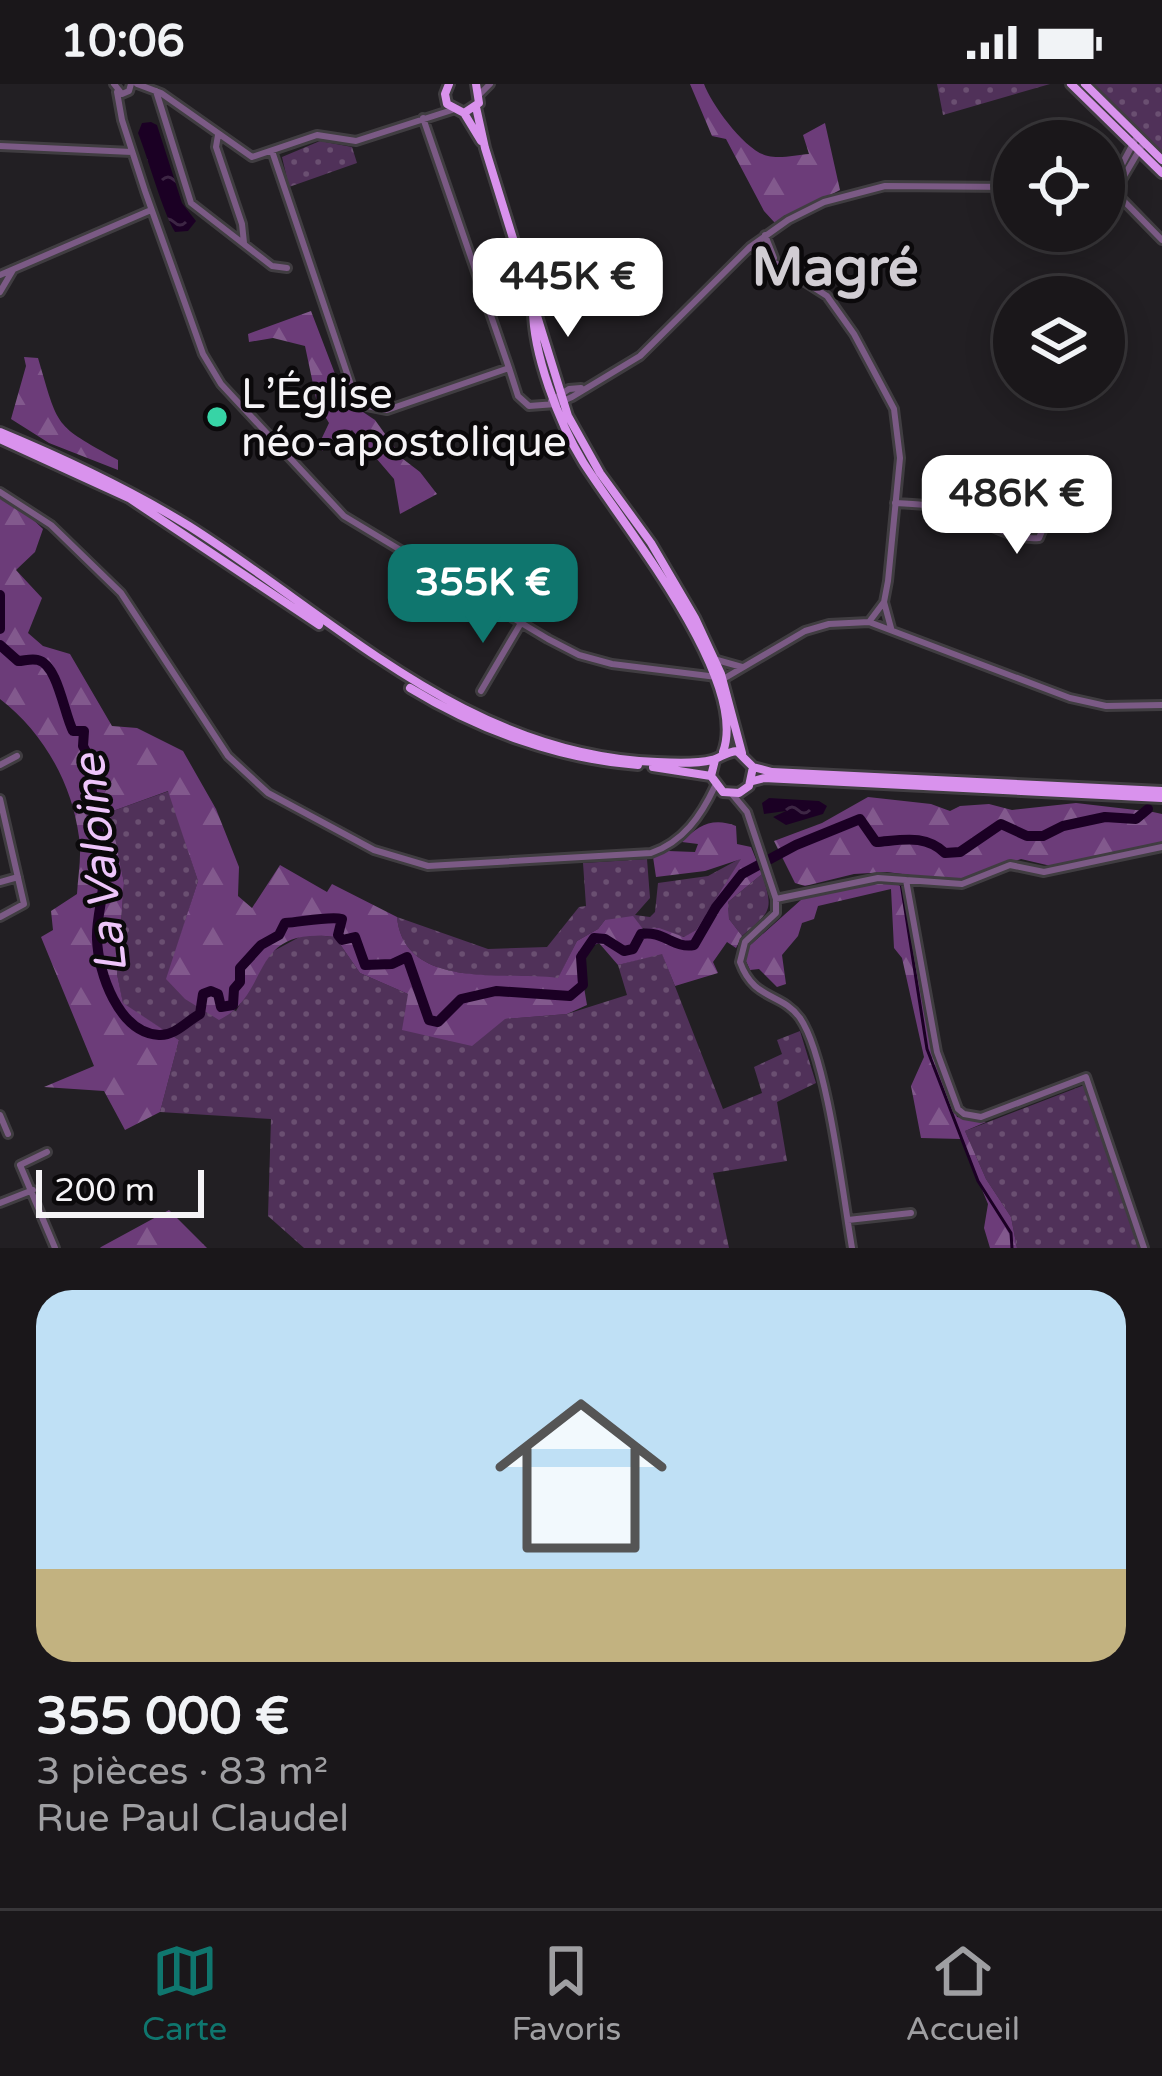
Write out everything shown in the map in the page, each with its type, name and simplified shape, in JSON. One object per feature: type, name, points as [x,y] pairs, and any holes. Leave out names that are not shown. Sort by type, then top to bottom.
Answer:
[{"type":"main road","points":[[1071,84],[1162,160]]},
{"type":"main road","points":[[1085,84],[1162,173]]},
{"type":"main road","points":[[448,85],[445,98],[452,110],[464,113],[476,107]]},
{"type":"main road","points":[[478,89],[476,107],[485,148],[534,302],[533,316],[556,400],[583,462],[661,573],[719,676],[728,726],[718,757],[720,787]]},
{"type":"main road","points":[[464,113],[485,148]]},
{"type":"main road","points":[[556,400],[676,582],[713,656],[742,753],[753,767],[772,772],[1162,794]]},
{"type":"main road","points":[[0,435],[131,493],[192,529],[405,678],[471,715],[527,737],[620,758],[656,762],[742,753]]},
{"type":"main road","points":[[0,435],[129,498],[402,683],[478,724],[576,756],[686,769],[720,787],[750,785],[764,778],[1162,794]]},
{"type":"main road","points":[[750,785],[753,767]]},
{"type":"street","points":[[478,89],[490,84]]},
{"type":"street","points":[[452,110],[356,141],[317,135],[246,156],[156,91],[129,88],[121,104],[131,152],[203,354],[234,399],[356,525],[589,658],[719,676],[733,674],[805,631],[840,622],[868,622],[1070,698],[1106,706],[1162,705]]},
{"type":"street","points":[[156,91],[191,202],[272,266],[287,268]]},
{"type":"street","points":[[427,116],[445,98]]},
{"type":"street","points":[[427,116],[509,368],[529,406],[584,387],[650,348],[750,247],[824,202],[885,186],[993,187]]},
{"type":"street","points":[[218,135],[216,147],[244,243]]},
{"type":"street","points":[[1125,169],[1139,144]]},
{"type":"street","points":[[1125,166],[1139,144]]},
{"type":"street","points":[[0,146],[131,152]]},
{"type":"street","points":[[272,152],[359,401],[387,410],[509,368]]},
{"type":"street","points":[[1125,203],[1162,240]]},
{"type":"street","points":[[1,291],[0,275],[152,210]]},
{"type":"street","points":[[765,235],[775,262]]},
{"type":"street","points":[[750,247],[827,296],[852,331],[894,409],[900,458],[884,602],[892,629]]},
{"type":"street","points":[[1,291],[13,269]]},
{"type":"street","points":[[0,492],[76,546],[121,593],[228,756],[254,782],[374,850],[416,865],[460,867],[651,853],[676,842],[720,787],[747,812]]},
{"type":"street","points":[[895,503],[954,511],[1016,535]]},
{"type":"street","points":[[868,622],[884,602]]},
{"type":"street","points":[[481,691],[521,623]]},
{"type":"street","points":[[713,656],[742,668]]},
{"type":"street","points":[[719,676],[742,668]]},
{"type":"street","points":[[728,699],[733,674]]},
{"type":"street","points":[[0,765],[17,756]]},
{"type":"street","points":[[750,785],[747,812],[776,898],[776,913],[745,941],[740,962],[754,988],[789,1007],[804,1027],[820,1078],[853,1248]]},
{"type":"street","points":[[0,799],[24,904],[0,917]]},
{"type":"street","points":[[776,898],[878,878],[962,884],[1010,865],[1044,872],[1162,847]]},
{"type":"street","points":[[0,882],[18,877]]},
{"type":"street","points":[[906,880],[937,1052],[958,1109],[981,1117],[1080,1077],[1089,1080],[1144,1248]]},
{"type":"street","points":[[0,1115],[8,1134]]},
{"type":"street","points":[[47,1152],[18,1161],[55,1248]]},
{"type":"street","points":[[0,1203],[33,1190]]},
{"type":"street","points":[[847,1220],[910,1214]]},
{"type":"shaded area","points":[[937,84],[1050,84],[943,115]]},
{"type":"shaded area","points":[[1091,84],[1162,84],[1162,153]]},
{"type":"shaded area","points":[[320,141],[352,147],[357,163],[289,187],[282,157]]},
{"type":"shaded area","points":[[169,791],[198,881],[167,979],[236,1011],[270,953],[305,934],[335,937],[360,973],[408,994],[505,1019],[567,1014],[627,995],[618,965],[662,953],[723,1109],[762,1093],[754,1067],[782,1054],[777,1040],[800,1031],[816,1083],[777,1102],[787,1161],[713,1173],[729,1248],[304,1248],[268,1216],[271,1119],[160,1112],[179,1040],[123,1004],[117,974],[124,883],[110,812]]},
{"type":"shaded area","points":[[743,857],[696,930],[685,937],[605,920],[577,941],[558,979],[461,973],[437,967],[418,957],[404,941],[397,917],[488,949],[547,947],[579,907],[586,906],[583,863],[647,859],[650,898],[635,915],[650,917],[655,912],[658,883],[708,876]]},
{"type":"shaded area","points":[[762,874],[769,903],[759,921],[742,936],[729,919],[728,902]]},
{"type":"shaded area","points":[[1087,1084],[1139,1248],[1017,1248],[1011,1217],[986,1179],[965,1131]]},
{"type":"green space","points":[[690,84],[704,84],[730,126],[768,156],[809,154],[803,135],[825,123],[840,190],[775,223],[726,139],[712,136]]},
{"type":"green space","points":[[627,256],[643,272],[583,297],[556,299],[555,292],[590,269]]},
{"type":"green space","points":[[311,311],[345,400],[375,420],[437,494],[400,514],[394,479],[352,430],[322,451],[320,442],[329,423],[317,403],[305,346],[273,338],[249,342],[248,334]]},
{"type":"green space","points":[[24,357],[38,358],[62,422],[118,460],[118,470],[49,443],[11,419],[26,366]]},
{"type":"green space","points":[[0,498],[43,529],[35,552],[16,570],[42,598],[28,633],[43,646],[70,654],[112,726],[137,728],[183,751],[216,809],[239,867],[238,896],[252,908],[280,865],[327,892],[332,884],[397,917],[404,941],[418,957],[437,967],[461,973],[558,978],[577,941],[605,920],[633,916],[643,929],[659,928],[684,937],[696,930],[741,859],[705,871],[656,877],[653,857],[668,851],[695,852],[698,844],[682,842],[700,827],[720,822],[736,826],[737,844],[751,847],[762,874],[728,902],[729,919],[742,936],[736,948],[727,942],[713,962],[718,973],[675,986],[662,954],[618,965],[599,943],[578,952],[587,1005],[567,1014],[505,1019],[472,1046],[402,1030],[408,994],[360,973],[335,937],[307,936],[274,951],[248,994],[219,1020],[185,999],[166,979],[198,881],[168,791],[110,812],[124,883],[117,974],[123,1003],[179,1040],[160,1112],[125,1130],[104,1091],[44,1087],[94,1066],[41,937],[53,930],[51,911],[77,894],[80,844],[70,797],[53,760],[30,727],[0,699]]},
{"type":"green space","points":[[868,797],[931,804],[950,811],[989,804],[1012,810],[1076,803],[1153,812],[1162,814],[1162,843],[1051,866],[1021,859],[956,881],[887,872],[805,886],[795,883],[774,841],[822,823]]},
{"type":"green space","points":[[870,883],[896,883],[904,889],[933,1047],[957,1117],[986,1122],[965,1131],[986,1179],[1011,1217],[1017,1248],[990,1248],[984,1228],[988,1204],[961,1139],[921,1138],[911,1086],[924,1057],[902,958],[894,948],[891,889],[818,906],[814,919],[802,923],[782,955],[786,984],[777,987],[759,969],[750,970],[745,959],[747,948],[802,899]]},
{"type":"green space","points":[[169,1210],[207,1248],[100,1248],[101,1247]]},
{"type":"water","points":[[142,123],[157,125],[182,203],[196,221],[188,231],[175,232],[170,223],[138,133]]},
{"type":"water","points":[[769,798],[819,801],[827,806],[823,814],[786,825],[773,817],[786,811],[764,814],[762,803]]},
{"type":"waterway","name":"La Valoine","points":[[0,595],[0,629]]},
{"type":"waterway","name":"La Valoine","points":[[0,645],[18,661],[35,659],[45,664],[73,731],[84,731],[104,874],[97,931],[101,968],[122,1013],[145,1032],[159,1035],[176,1031],[200,1014],[203,994],[218,994],[221,1007],[233,1005],[240,968],[261,945],[279,935],[285,923],[342,919],[338,935],[342,940],[355,937],[365,965],[392,964],[407,957],[429,1020],[438,1022],[461,999],[496,991],[570,996],[583,985],[581,957],[594,938],[624,951],[633,949],[641,934],[694,945],[742,874],[860,819],[876,842],[921,841],[945,853],[960,852],[1001,824],[1027,836],[1043,836],[1063,826],[1105,817],[1136,819],[1148,809]]},
{"type":"waterway","points":[[901,883],[927,1049],[978,1181],[1011,1233],[1012,1248]]},
{"type":"place","name":"L’Église néo-apostolique","points":[[217,417]]},
{"type":"district","name":"Magré","points":[[835,266]]}]
